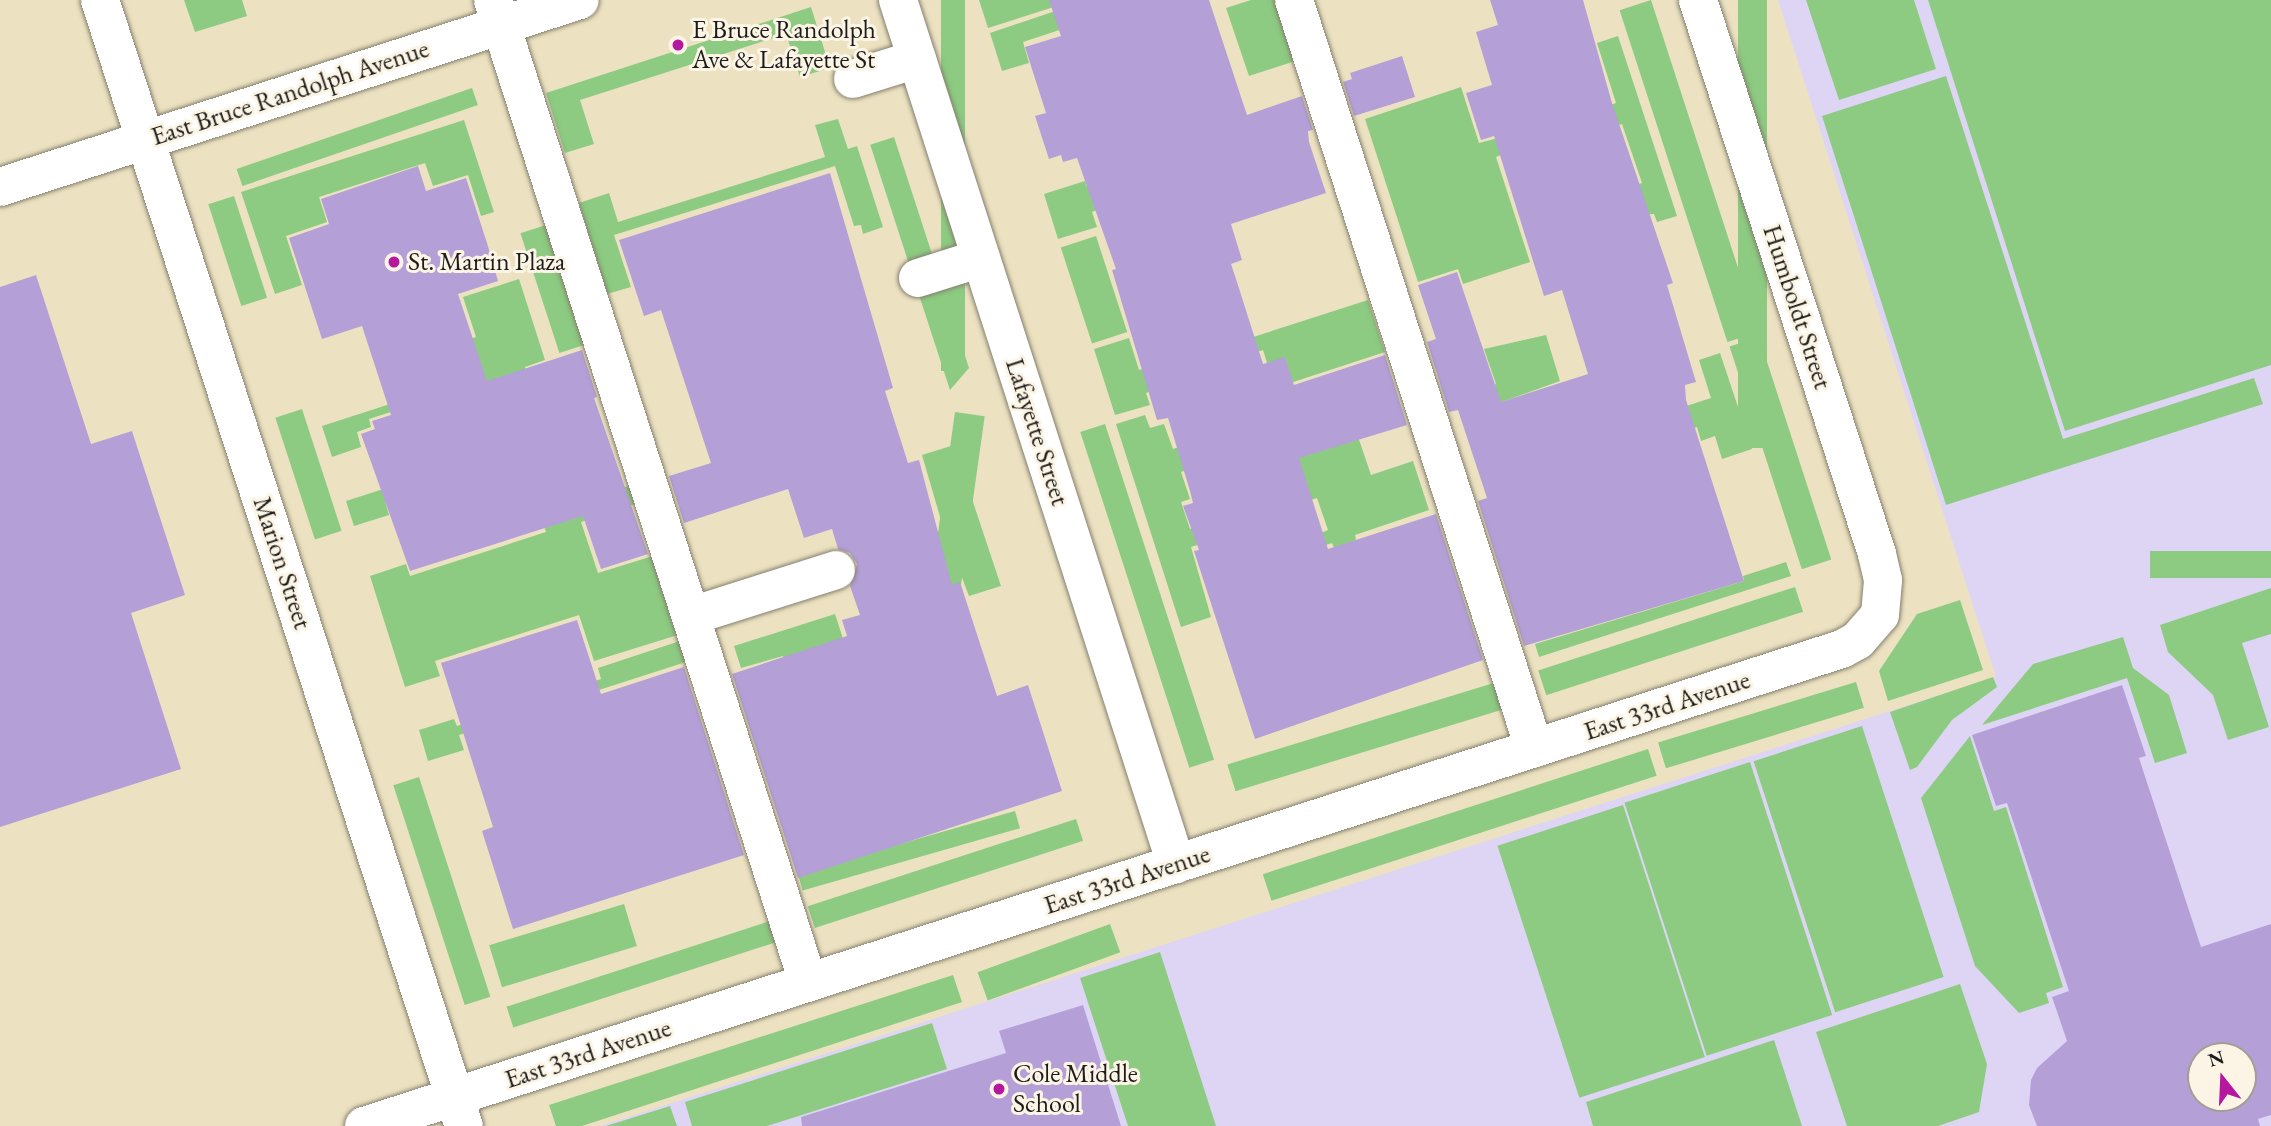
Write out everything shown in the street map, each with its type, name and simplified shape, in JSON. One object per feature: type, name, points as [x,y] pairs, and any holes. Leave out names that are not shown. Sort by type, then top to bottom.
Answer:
[{"type":"street","name":"Marion Street","points":[[100,0],[460,1111]]},
{"type":"street","name":"East Bruce Randolph Avenue","points":[[0,187],[145,140],[497,13],[580,0]]},
{"type":"street","name":"Lafayette Street","points":[[898,0],[1176,864]]},
{"type":"street","name":"Humboldt Street","points":[[1698,0],[1877,554],[1883,580],[1880,615]]},
{"type":"street","points":[[1303,2],[1534,748]]},
{"type":"street","points":[[497,13],[808,982]]},
{"type":"street","points":[[853,79],[917,60]]},
{"type":"street","points":[[918,278],[981,258]]},
{"type":"street","points":[[691,617],[836,570]]},
{"type":"street","name":"East 33rd Avenue","points":[[364,1126],[460,1111],[808,982],[1842,649],[1871,628],[1880,615]]},
{"type":"shaded area","points":[[1778,0],[2271,0],[2271,1126],[600,1126],[1996,677]]},
{"type":"green space","points":[[184,0],[242,0],[247,16],[195,32]]},
{"type":"green space","points":[[941,0],[965,0],[965,371],[941,371]]},
{"type":"green space","points":[[979,0],[1076,0],[988,28]]},
{"type":"green space","points":[[1088,0],[1132,6],[1023,42],[1029,63],[1002,71],[990,33]]},
{"type":"green space","points":[[1251,0],[1275,0],[1295,61],[1249,76],[1226,8]]},
{"type":"green space","points":[[1651,0],[1759,332],[1727,342],[1620,10]]},
{"type":"green space","points":[[1738,0],[1767,0],[1767,448],[1738,448]]},
{"type":"green space","points":[[1806,0],[1914,0],[1936,69],[1839,100]]},
{"type":"green space","points":[[1928,0],[2271,0],[2271,365],[2065,431]]},
{"type":"green space","points":[[811,7],[830,68],[800,77],[786,34],[580,100],[594,144],[565,153],[546,93]]},
{"type":"green space","points":[[1618,36],[1677,216],[1657,222],[1654,214],[1524,222],[1642,183],[1622,124],[1590,134],[1503,140],[1616,103],[1597,43]]},
{"type":"green space","points":[[1946,76],[2063,439],[2254,378],[2263,404],[1946,505],[1822,116]]},
{"type":"green space","points":[[1461,87],[1479,143],[1498,138],[1503,154],[1496,157],[1530,262],[1463,284],[1458,269],[1418,282],[1365,119]]},
{"type":"green space","points":[[472,88],[478,105],[242,186],[237,169]]},
{"type":"green space","points":[[838,119],[848,149],[857,146],[883,227],[863,234],[861,225],[854,226],[835,166],[614,235],[631,287],[607,294],[579,203],[609,193],[618,222],[825,157],[815,125]]},
{"type":"green space","points":[[464,120],[494,212],[481,216],[468,175],[433,186],[425,163],[319,197],[327,222],[286,236],[302,285],[275,294],[241,192]]},
{"type":"green space","points":[[894,137],[933,256],[909,264],[870,145]]},
{"type":"green space","points":[[1085,181],[1087,187],[1098,184],[1106,207],[1092,212],[1097,227],[1058,239],[1044,194]]},
{"type":"green space","points":[[234,196],[267,298],[241,306],[208,204]]},
{"type":"green space","points":[[549,224],[588,344],[559,353],[520,233]]},
{"type":"green space","points":[[1096,236],[1127,332],[1092,343],[1061,247]]},
{"type":"green space","points":[[519,279],[545,360],[525,367],[538,408],[469,387],[369,419],[371,427],[357,432],[361,447],[332,457],[322,426],[455,383],[444,348],[476,337],[463,297]]},
{"type":"green space","points":[[942,284],[969,368],[950,390],[918,292]]},
{"type":"green space","points":[[1368,300],[1385,352],[1275,388],[1263,350],[1159,383],[1154,369]]},
{"type":"green space","points":[[1546,335],[1560,381],[1461,417],[1455,398],[1496,384],[1484,349]]},
{"type":"green space","points":[[1759,337],[1831,560],[1802,569],[1730,347]]},
{"type":"green space","points":[[1129,338],[1139,370],[1149,367],[1156,389],[1146,393],[1150,405],[1115,415],[1094,349]]},
{"type":"green space","points":[[1720,353],[1752,449],[1722,459],[1715,436],[1701,441],[1697,427],[1659,439],[1668,412],[1711,398],[1699,360]]},
{"type":"green space","points":[[302,409],[342,531],[315,539],[275,418]]},
{"type":"green space","points":[[955,412],[985,416],[927,825],[898,821]]},
{"type":"green space","points":[[1145,415],[1150,428],[1164,424],[1173,449],[1211,436],[1279,440],[1181,472],[1190,499],[1181,502],[1190,529],[1201,526],[1206,542],[1191,547],[1211,617],[1181,627],[1116,424]]},
{"type":"green space","points":[[1352,419],[1371,475],[1413,461],[1429,510],[1355,535],[1356,540],[1334,548],[1332,543],[1317,548],[1313,536],[1328,530],[1317,498],[1304,502],[1286,426]]},
{"type":"green space","points":[[1105,424],[1214,760],[1189,768],[1080,432]]},
{"type":"green space","points":[[954,445],[1001,586],[969,596],[961,575],[957,575],[922,455]]},
{"type":"green space","points":[[452,467],[455,478],[385,501],[389,515],[354,526],[346,501]]},
{"type":"green space","points":[[632,485],[638,503],[581,522],[598,573],[656,555],[681,634],[594,661],[579,615],[435,661],[440,676],[405,687],[370,576],[406,564],[410,576],[546,532],[540,514]]},
{"type":"green space","points":[[2150,551],[2271,551],[2271,578],[2150,578]]},
{"type":"green space","points":[[1786,562],[1791,576],[1539,657],[1535,644],[1744,581],[1743,576]]},
{"type":"green space","points":[[1795,587],[1803,612],[1546,695],[1538,670]]},
{"type":"green space","points":[[2271,588],[2271,634],[2242,643],[2269,727],[2228,740],[2213,695],[2168,652],[2160,625]]},
{"type":"green space","points":[[1960,600],[1983,670],[1888,701],[1879,671],[1917,614]]},
{"type":"green space","points":[[835,614],[849,657],[796,698],[783,656],[741,668],[734,646]]},
{"type":"green space","points":[[2123,637],[2133,668],[2169,695],[2187,753],[2155,763],[2127,678],[1982,725],[2033,664]]},
{"type":"green space","points":[[683,640],[689,661],[459,735],[464,750],[428,761],[419,730],[454,719],[457,726],[601,679],[598,668]]},
{"type":"green space","points":[[1993,677],[1997,687],[1952,720],[1917,767],[1910,770],[1890,712]]},
{"type":"green space","points":[[1497,682],[1505,709],[1236,791],[1227,764]]},
{"type":"green space","points":[[1856,682],[1864,708],[1666,768],[1658,743]]},
{"type":"green space","points":[[1862,726],[1944,977],[1835,1012],[1754,761]]},
{"type":"green space","points":[[1970,736],[1994,811],[2006,807],[2063,987],[2046,993],[2049,1003],[2019,1013],[1975,966],[1921,798]]},
{"type":"green space","points":[[1648,749],[1657,776],[1271,901],[1263,874]]},
{"type":"green space","points":[[1750,762],[1832,1015],[1707,1056],[1624,803]]},
{"type":"green space","points":[[419,777],[490,997],[465,1005],[393,785]]},
{"type":"green space","points":[[1623,805],[1705,1057],[1579,1098],[1497,846]]},
{"type":"green space","points":[[1015,811],[1020,828],[803,891],[798,873]]},
{"type":"green space","points":[[1076,819],[1083,841],[815,928],[808,906]]},
{"type":"green space","points":[[624,904],[637,946],[502,987],[489,945]]},
{"type":"green space","points":[[770,921],[777,942],[513,1028],[507,1007]]},
{"type":"green space","points":[[1110,924],[1120,952],[988,1000],[978,972]]},
{"type":"green space","points":[[1160,952],[1216,1126],[1128,1126],[1080,978]]},
{"type":"green space","points":[[953,975],[962,1002],[582,1126],[556,1126],[549,1105]]},
{"type":"green space","points":[[1960,984],[1987,1064],[1979,1112],[1938,1126],[1847,1126],[1816,1032]]},
{"type":"green space","points":[[932,1023],[947,1069],[767,1126],[692,1126],[685,1102]]},
{"type":"green space","points":[[1774,1040],[1802,1126],[1593,1126],[1586,1102]]},
{"type":"green space","points":[[670,1106],[677,1126],[606,1126]]},
{"type":"building","points":[[1049,0],[1209,0],[1247,115],[1302,96],[1313,130],[1308,131],[1309,142],[1326,193],[1231,224],[1242,260],[1231,264],[1263,364],[1285,357],[1294,385],[1385,355],[1407,425],[1299,458],[1328,549],[1436,514],[1483,660],[1255,739],[1194,551],[1199,550],[1183,506],[1193,503],[1168,418],[1157,420],[1112,270],[1116,269],[1077,158],[1063,162],[1061,155],[1049,159],[1035,116],[1046,113],[1025,47],[1061,36]]},
{"type":"building","points":[[1490,0],[1583,0],[1612,103],[1673,283],[1667,285],[1696,382],[1685,385],[1686,400],[1744,581],[1524,646],[1478,501],[1487,498],[1458,410],[1449,412],[1427,342],[1436,339],[1418,285],[1457,272],[1501,402],[1588,374],[1562,290],[1544,296],[1494,136],[1481,140],[1466,93],[1492,85],[1476,32],[1498,25]]},
{"type":"building","points":[[1402,56],[1415,97],[1354,116],[1343,82],[1352,79],[1350,73]]},
{"type":"building","points":[[418,166],[426,191],[466,178],[487,243],[498,281],[458,294],[487,381],[582,350],[597,397],[594,398],[648,554],[601,569],[583,516],[410,571],[361,434],[375,429],[372,421],[391,415],[362,326],[322,339],[289,238],[329,224],[321,199]]},
{"type":"building","points":[[830,173],[893,388],[885,391],[908,463],[919,460],[952,585],[960,582],[997,696],[1028,685],[1062,791],[798,878],[732,674],[847,636],[842,620],[860,615],[850,586],[857,564],[850,553],[838,549],[832,529],[804,538],[788,489],[684,523],[669,476],[711,463],[661,310],[644,316],[619,240]]},
{"type":"building","points":[[36,275],[91,444],[132,431],[185,595],[131,613],[181,769],[0,827],[0,287]]},
{"type":"building","points":[[577,620],[601,694],[684,667],[744,855],[513,929],[482,831],[493,827],[441,663]]},
{"type":"building","points":[[2122,685],[2146,756],[2139,758],[2201,947],[2271,924],[2271,1115],[2258,1119],[2260,1126],[2037,1126],[2029,1105],[2031,1080],[2037,1068],[2067,1041],[2052,997],[2069,991],[2007,803],[1996,806],[1972,735]]},
{"type":"building","name":"Cole Middle School","points":[[1083,1005],[1121,1126],[802,1126],[801,1117],[1006,1053],[999,1031]]},
{"type":"place","name":"E Bruce Randolph Ave & Lafayette St","points":[[678,45]]},
{"type":"place","name":"St. Martin Plaza","points":[[394,262]]},
{"type":"place","name":"Cole Middle School","points":[[999,1089]]}]
